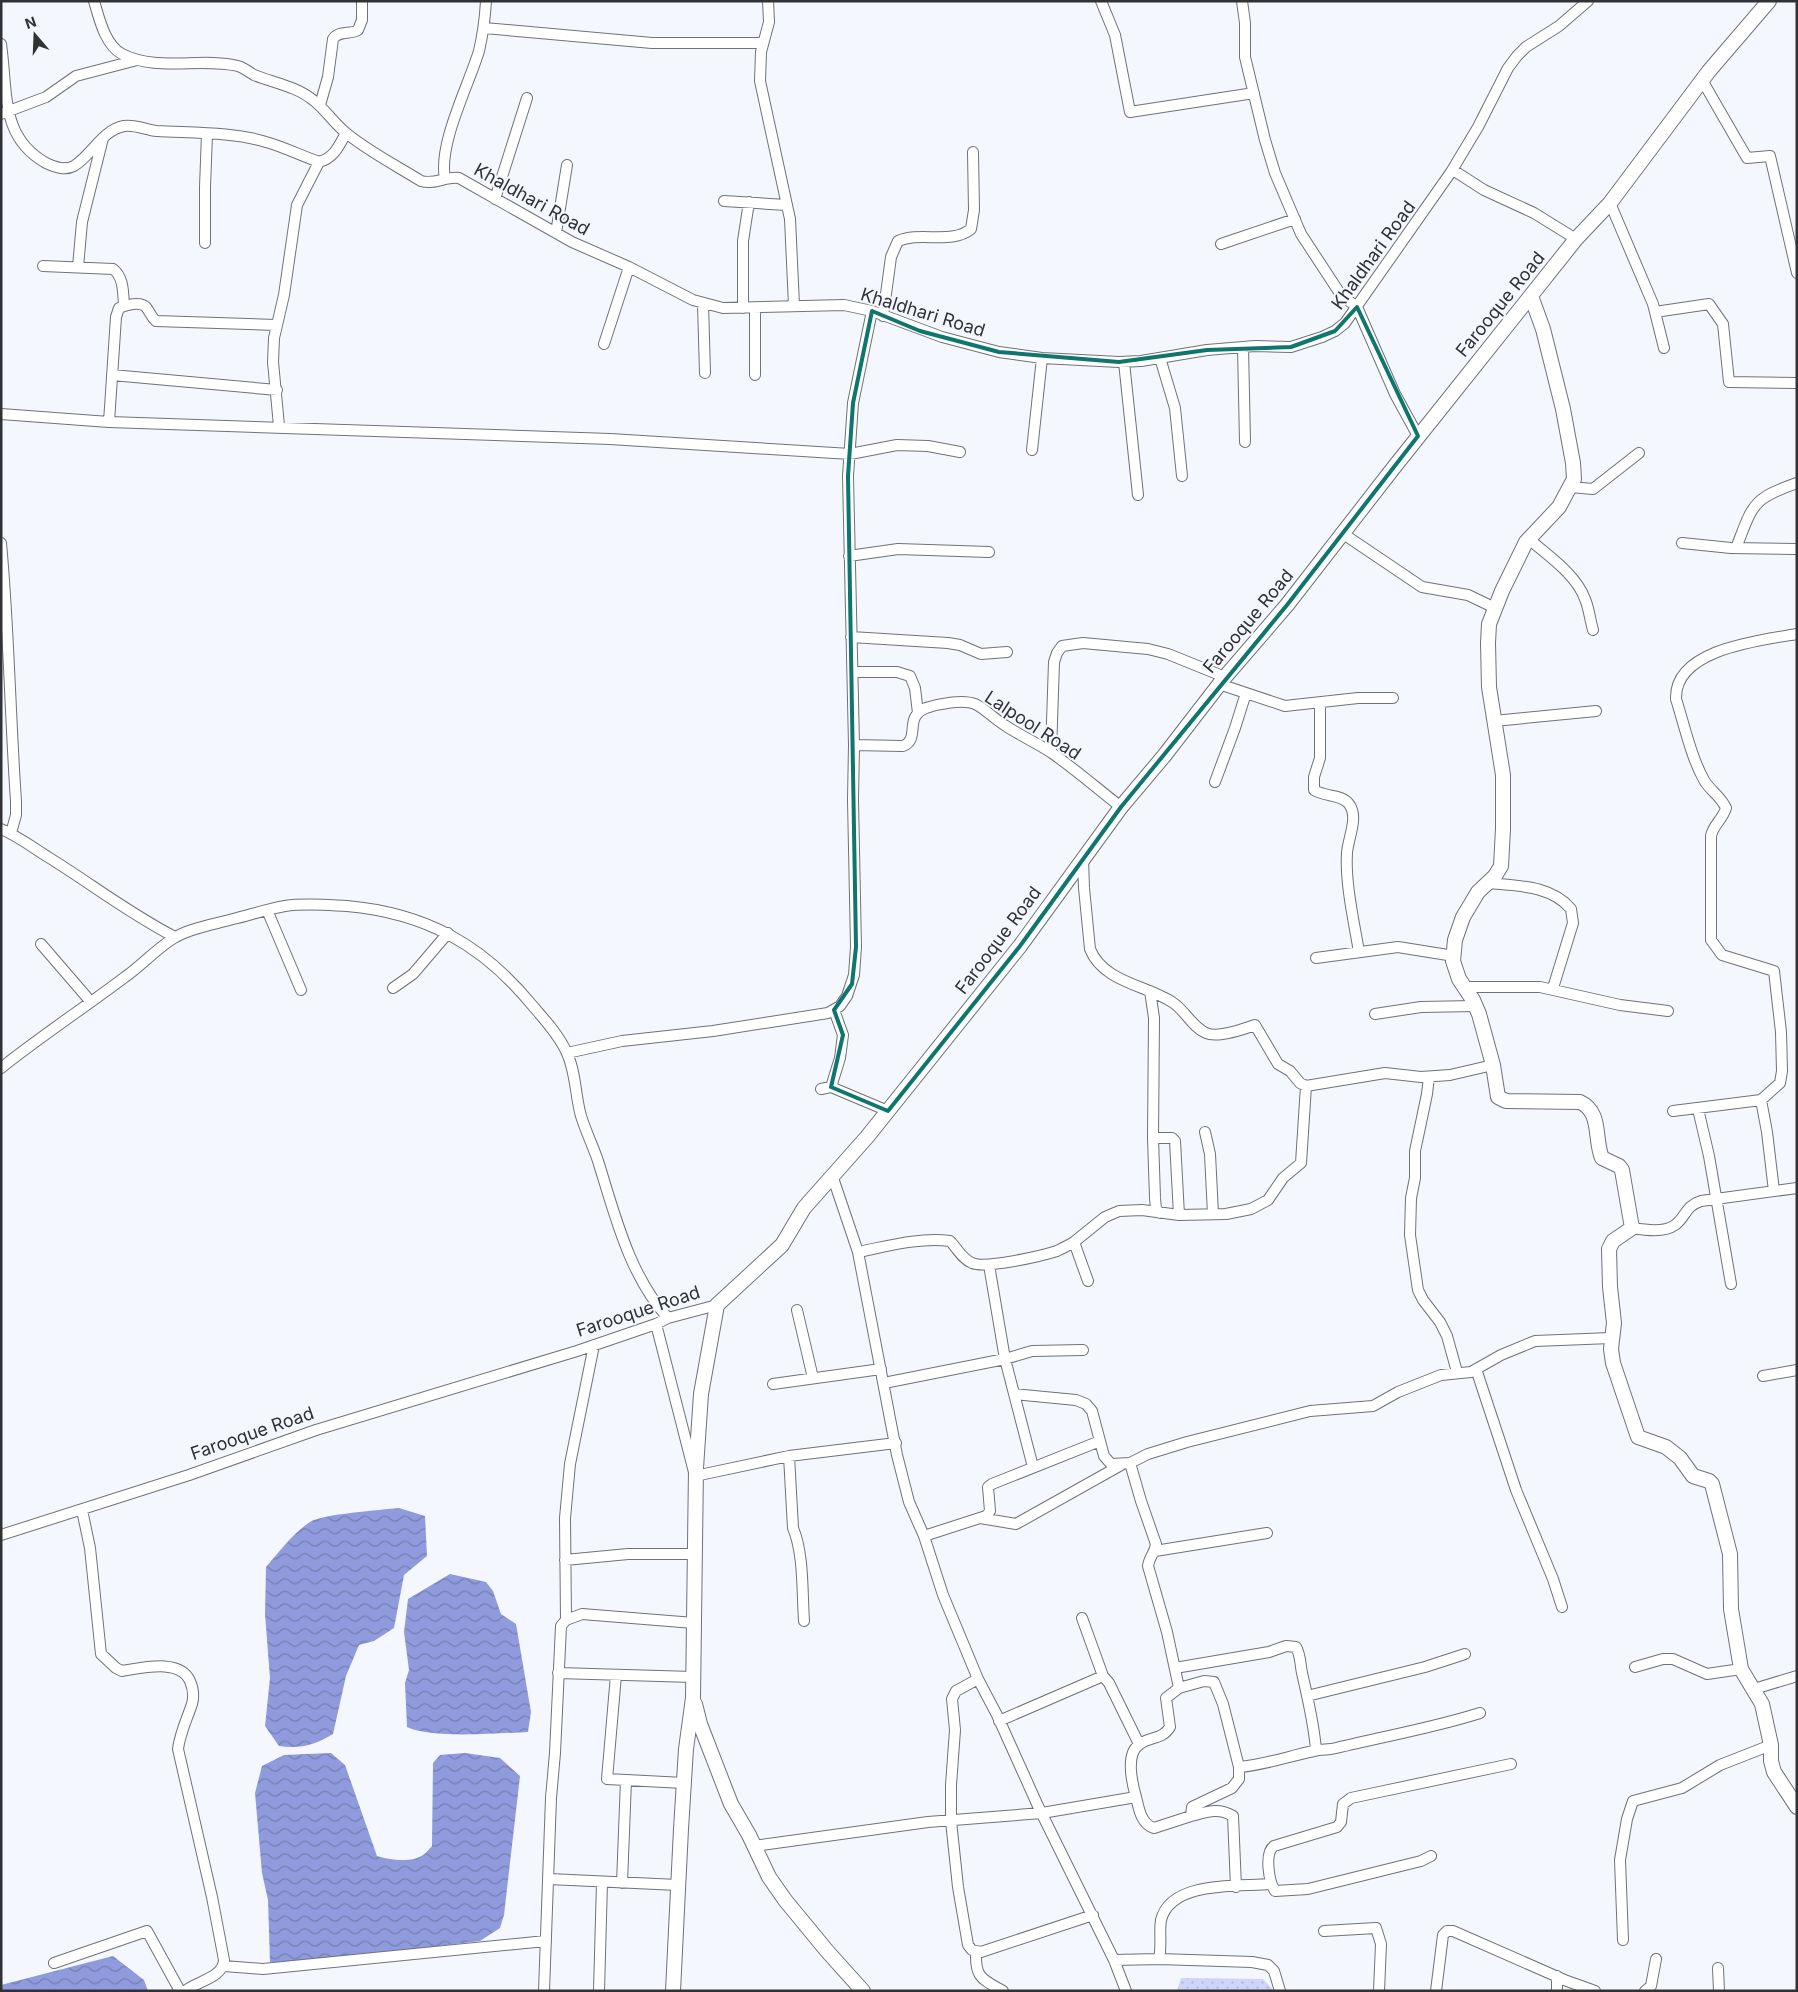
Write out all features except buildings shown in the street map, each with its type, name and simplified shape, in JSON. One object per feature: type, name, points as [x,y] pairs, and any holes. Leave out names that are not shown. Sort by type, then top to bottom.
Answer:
[{"type":"main road","name":"Farooque Road","points":[[717,1305],[782,1246],[804,1208],[833,1178],[1020,946],[1121,807],[1164,756],[1222,681],[1287,605],[1418,436],[1576,239],[1610,202],[1702,80],[1769,1]]},
{"type":"main road","points":[[1531,296],[1543,329],[1563,409],[1574,479],[1560,507],[1530,539],[1518,558],[1495,608],[1490,624],[1488,643],[1489,687],[1503,776],[1504,829],[1501,866],[1488,883],[1478,892],[1463,917],[1455,940],[1454,956],[1456,971],[1475,1006],[1493,1065],[1498,1096],[1506,1101],[1580,1102],[1590,1109],[1596,1122],[1597,1142],[1602,1158],[1619,1166],[1622,1170],[1632,1228],[1613,1241],[1609,1249],[1614,1323],[1611,1338],[1614,1364],[1638,1437],[1666,1447],[1674,1452],[1693,1476],[1709,1481],[1714,1490],[1730,1554],[1731,1609],[1741,1669],[1762,1704],[1771,1745],[1771,1761],[1774,1772],[1797,1807]]},
{"type":"main road","points":[[673,1991],[686,1748],[693,1698],[695,1476],[701,1394],[717,1305]]},
{"type":"main road","points":[[693,1698],[700,1724],[732,1804],[770,1877],[785,1900],[827,1951],[864,1991]]},
{"type":"street","points":[[94,1],[101,24],[110,42],[119,52],[136,60]]},
{"type":"street","points":[[320,106],[328,77],[332,39],[339,33],[355,32],[358,30],[362,20],[362,1]]},
{"type":"street","points":[[445,179],[444,154],[479,50],[484,28],[486,1]]},
{"type":"street","points":[[768,1],[768,22],[759,67],[763,100],[786,205],[792,248],[794,305]]},
{"type":"street","points":[[1101,1],[1115,35],[1130,112],[1254,93]]},
{"type":"street","points":[[1242,1],[1245,23],[1245,57],[1270,159],[1301,234],[1341,294],[1357,307],[1395,394],[1418,436]]},
{"type":"street","name":"Khaldhari Road","points":[[136,60],[239,66],[259,76],[297,89],[320,106],[346,133],[422,181],[435,183],[452,177],[459,178],[572,242],[629,267],[703,304],[723,308],[755,309],[794,305],[844,305],[872,311],[920,331],[970,346],[1042,358],[1124,362],[1208,350],[1292,347],[1335,331],[1345,323],[1357,307],[1451,172],[1478,127],[1508,68],[1517,56],[1526,47],[1558,26],[1588,1]]},
{"type":"street","points":[[484,28],[652,43],[763,43]]},
{"type":"street","points":[[1,44],[3,113],[18,143],[34,157],[64,169],[72,167],[79,162],[102,138],[116,128],[125,125],[154,131],[208,134],[265,141],[319,162],[335,153],[346,133]]},
{"type":"street","points":[[3,113],[46,96],[76,76],[136,60]]},
{"type":"street","points":[[1702,80],[1747,158],[1770,156],[1797,273]]},
{"type":"street","points":[[495,199],[527,98]]},
{"type":"street","points":[[205,243],[208,134]]},
{"type":"street","points":[[78,267],[82,222],[102,138]]},
{"type":"street","points":[[883,316],[891,257],[898,241],[906,238],[958,236],[972,229],[974,210],[973,152]]},
{"type":"street","points":[[279,426],[273,352],[276,325],[284,294],[297,205],[319,162]]},
{"type":"street","points":[[556,233],[567,165]]},
{"type":"street","points":[[1451,172],[1456,172],[1484,190],[1534,213],[1576,239]]},
{"type":"street","points":[[724,200],[786,205]]},
{"type":"street","points":[[742,308],[744,241],[749,202]]},
{"type":"street","points":[[1610,202],[1655,312],[1664,348]]},
{"type":"street","points":[[1221,244],[1295,219]]},
{"type":"street","points":[[43,266],[105,267],[117,272],[122,286],[124,306]]},
{"type":"street","points":[[604,344],[629,267]]},
{"type":"street","points":[[109,422],[116,317],[119,308],[141,304],[146,306],[156,321],[276,325]]},
{"type":"street","points":[[703,304],[705,373]]},
{"type":"street","points":[[1655,312],[1709,304],[1723,324],[1729,382],[1797,383]]},
{"type":"street","points":[[755,309],[755,375]]},
{"type":"street","points":[[567,1053],[622,1041],[721,1030],[828,1013],[834,1010],[847,996],[854,974],[856,938],[848,476],[853,403],[872,311]]},
{"type":"street","points":[[1243,348],[1245,442]]},
{"type":"street","points":[[1032,450],[1042,358]]},
{"type":"street","points":[[1160,358],[1176,408],[1182,476]]},
{"type":"street","points":[[1124,362],[1138,495]]},
{"type":"street","points":[[112,375],[277,390]]},
{"type":"street","points":[[1,414],[109,422],[279,426],[610,439],[850,454],[897,445],[928,446],[960,452]]},
{"type":"street","points":[[1570,487],[1592,488],[1639,452]]},
{"type":"street","points":[[1736,548],[1754,505],[1767,494],[1797,483]]},
{"type":"street","points":[[1342,533],[1422,587],[1468,595],[1495,608]]},
{"type":"street","points":[[1530,539],[1564,570],[1582,591],[1593,630]]},
{"type":"street","points":[[1,543],[7,608],[16,801],[16,815],[6,831],[62,865],[118,904],[175,937]]},
{"type":"street","points":[[1682,543],[1736,548],[1797,549]]},
{"type":"street","points":[[849,556],[907,549],[989,552]]},
{"type":"street","points":[[1673,1111],[1761,1100],[1780,1082],[1782,1071],[1781,1032],[1774,971],[1722,955],[1712,940],[1711,836],[1712,830],[1724,815],[1726,808],[1719,795],[1704,781],[1699,769],[1676,699],[1676,688],[1680,678],[1689,668],[1707,656],[1746,643],[1797,634]]},
{"type":"street","points":[[851,637],[948,643],[960,645],[981,654],[1007,652]]},
{"type":"street","points":[[1051,752],[1054,662],[1057,652],[1062,646],[1083,643],[1148,649],[1168,654],[1246,693],[1285,706],[1358,698],[1394,698]]},
{"type":"street","points":[[852,672],[897,672],[910,676],[915,688],[918,713],[912,722],[912,740],[909,744],[903,746],[854,745]]},
{"type":"street","points":[[1215,782],[1246,693]]},
{"type":"street","name":"Lalpool Road","points":[[918,713],[934,706],[962,702],[974,704],[991,717],[1051,752],[1121,807]]},
{"type":"street","points":[[1320,703],[1320,758],[1313,783],[1314,790],[1345,800],[1353,809],[1347,858],[1359,952]]},
{"type":"street","points":[[1494,721],[1596,712]]},
{"type":"street","points":[[1083,858],[1090,949],[1093,956],[1102,966],[1118,977],[1175,1003],[1206,1033],[1214,1035],[1255,1025],[1278,1064],[1290,1071],[1300,1083],[1306,1086],[1385,1073],[1429,1077],[1450,1075],[1493,1065]]},
{"type":"street","points":[[1488,883],[1543,891],[1557,896],[1571,909],[1573,923],[1553,988]]},
{"type":"street","points":[[1,1068],[127,976],[175,937],[267,910],[305,904],[392,912],[414,919],[448,934],[482,954],[505,974],[553,1031],[567,1053],[581,1116],[630,1258],[658,1308],[668,1318]]},
{"type":"street","points":[[267,910],[300,990]]},
{"type":"street","points":[[393,988],[417,970],[448,934]]},
{"type":"street","points":[[41,944],[91,1002]]},
{"type":"street","points":[[1316,958],[1398,947],[1454,956]]},
{"type":"street","points":[[1465,987],[1553,988],[1620,1006],[1668,1011]]},
{"type":"street","points":[[1150,991],[1154,1018],[1153,1138],[1155,1198],[1156,1209],[1160,1213]]},
{"type":"street","points":[[1375,1014],[1421,1008],[1475,1006]]},
{"type":"street","points":[[834,1010],[843,1035],[840,1058],[826,1088],[888,1111]]},
{"type":"street","points":[[1429,1077],[1415,1151],[1410,1236],[1418,1290],[1447,1336],[1457,1372]]},
{"type":"street","points":[[858,1252],[899,1244],[939,1240],[950,1241],[969,1262],[978,1265],[989,1265],[1058,1250],[1074,1242],[1105,1217],[1119,1211],[1142,1210],[1178,1215],[1238,1213],[1251,1209],[1268,1200],[1283,1178],[1301,1163],[1306,1086]]},
{"type":"street","points":[[1761,1100],[1774,1191]]},
{"type":"street","points":[[1698,1109],[1709,1156],[1731,1284]]},
{"type":"street","points":[[1205,1132],[1210,1154],[1213,1214]]},
{"type":"street","points":[[1153,1138],[1172,1138],[1175,1141],[1178,1215]]},
{"type":"street","points":[[833,1178],[858,1252],[901,1475],[909,1502],[924,1536],[943,1595],[978,1679],[1080,1894],[1114,1960],[1126,1991]]},
{"type":"street","points":[[1632,1228],[1650,1230],[1669,1228],[1676,1225],[1694,1204],[1716,1199],[1774,1191],[1796,1191]]},
{"type":"street","points":[[1074,1242],[1088,1282]]},
{"type":"street","points":[[989,1265],[1005,1359],[1034,1467]]},
{"type":"street","name":"Farooque Road","points":[[1,1534],[82,1510],[316,1430],[594,1345],[656,1324],[668,1318],[717,1305]]},
{"type":"street","points":[[797,1310],[813,1378]]},
{"type":"street","points":[[656,1324],[695,1476],[789,1456],[896,1443]]},
{"type":"street","points":[[980,1518],[1016,1524],[1127,1463],[1148,1454],[1258,1423],[1310,1411],[1373,1406],[1398,1392],[1441,1375],[1471,1372],[1501,1355],[1535,1341],[1611,1338]]},
{"type":"street","points":[[566,1620],[565,1518],[570,1464],[594,1345]]},
{"type":"street","points":[[884,1382],[1005,1359],[1032,1351],[1082,1350]]},
{"type":"street","points":[[773,1384],[881,1369]]},
{"type":"street","points":[[1476,1369],[1516,1490],[1553,1579],[1562,1607]]},
{"type":"street","points":[[1763,1376],[1797,1370]]},
{"type":"street","points":[[1014,1394],[1076,1400],[1086,1404],[1092,1411],[1104,1456],[1111,1464],[1127,1463]]},
{"type":"street","points":[[924,1536],[986,1516],[990,1511],[988,1487],[992,1484],[1100,1441]]},
{"type":"street","points":[[789,1456],[793,1528],[797,1537],[799,1552],[804,1621]]},
{"type":"street","points":[[1127,1463],[1156,1544],[1156,1551]]},
{"type":"street","points":[[82,1510],[90,1548],[102,1654],[116,1668],[122,1670],[177,1668],[185,1674],[191,1686],[192,1702],[179,1738],[178,1749],[212,1897],[224,1966],[220,1972],[185,1991]]},
{"type":"street","points":[[1179,1688],[1148,1566],[1150,1556],[1156,1551],[1267,1533]]},
{"type":"street","points":[[565,1560],[628,1554],[694,1554]]},
{"type":"street","points":[[544,1991],[561,1626],[566,1620],[582,1614],[694,1624]]},
{"type":"street","points":[[1082,1618],[1103,1676],[1110,1683],[1139,1744]]},
{"type":"street","points":[[1175,1668],[1296,1647],[1301,1656],[1301,1670],[1314,1726],[1316,1750]]},
{"type":"street","points":[[1308,1696],[1425,1668],[1465,1654]]},
{"type":"street","points":[[1635,1666],[1673,1659],[1707,1674],[1741,1669]]},
{"type":"street","points":[[558,1673],[693,1677]]},
{"type":"street","points":[[616,1675],[607,1779],[684,1784]]},
{"type":"street","points":[[999,1720],[1103,1676]]},
{"type":"street","points":[[1754,1689],[1797,1676]]},
{"type":"street","points":[[978,1679],[956,1690],[953,1694],[955,1730],[951,1785],[951,1821],[958,1887],[968,1945],[972,1950],[981,1952],[1093,1916]]},
{"type":"street","points":[[1191,1816],[1192,1807],[1232,1788],[1238,1779],[1239,1766],[1223,1704],[1214,1682],[1204,1681],[1179,1688],[1166,1698],[1170,1726],[1166,1734],[1139,1744],[1132,1753],[1131,1760],[1136,1797],[1141,1816],[1150,1827],[1160,1827],[1215,1809],[1233,1816],[1236,1887]]},
{"type":"street","points":[[1239,1766],[1254,1766],[1316,1750],[1335,1749],[1353,1743],[1415,1732],[1480,1713]]},
{"type":"street","points":[[1623,1940],[1620,1860],[1627,1819],[1633,1801],[1682,1788],[1720,1765],[1771,1745]]},
{"type":"street","points":[[1431,1856],[1421,1861],[1308,1890],[1276,1892],[1270,1884],[1268,1854],[1270,1849],[1274,1846],[1337,1827],[1341,1822],[1342,1804],[1346,1800],[1512,1764]]},
{"type":"street","points":[[622,1883],[626,1780]]},
{"type":"street","points":[[754,1846],[928,1822],[1042,1813],[1136,1797]]},
{"type":"street","points":[[549,1879],[678,1885]]},
{"type":"street","points":[[599,1991],[602,1882]]},
{"type":"street","points":[[1159,1958],[1162,1946],[1162,1919],[1174,1900],[1186,1893],[1204,1888],[1270,1884]]},
{"type":"street","points":[[1324,1931],[1376,1928],[1381,1944],[1380,1991]]},
{"type":"street","points":[[1436,1991],[1443,1935],[1447,1930],[1595,1991]]},
{"type":"street","points":[[54,1963],[147,1932],[180,1991]]},
{"type":"street","points":[[224,1966],[262,1969],[546,1941]]},
{"type":"street","points":[[976,1952],[976,1972],[981,1978],[1003,1991]]},
{"type":"street","points":[[1114,1960],[1159,1958],[1252,1962],[1268,1965],[1274,1971],[1280,1991]]},
{"type":"street","points":[[1646,1991],[1651,1986],[1656,1959]]},
{"type":"street","points":[[1718,1968],[1720,1991]]},
{"type":"street","points":[[1557,1976],[1557,1991]]},
{"type":"highlighted area","points":[[1357,307],[1418,436],[1287,605],[1121,807],[1020,946],[888,1111],[831,1087],[843,1035],[834,1010],[852,984],[856,947],[848,476],[853,403],[872,311],[920,331],[999,352],[1119,362],[1207,350],[1291,347],[1335,331]]},
{"type":"shaded area","points":[[1181,1978],[1263,1979],[1274,1991],[1177,1991]]},
{"type":"water","points":[[399,1508],[425,1516],[427,1556],[404,1575],[394,1628],[374,1641],[359,1645],[346,1676],[333,1734],[307,1745],[294,1747],[279,1746],[265,1726],[270,1678],[265,1614],[266,1567],[292,1537],[310,1522],[326,1517]]},
{"type":"water","points":[[450,1574],[486,1582],[493,1591],[501,1614],[516,1624],[531,1712],[528,1732],[448,1734],[418,1731],[407,1727],[405,1683],[409,1670],[404,1632],[408,1599]]},
{"type":"water","points":[[331,1753],[345,1765],[377,1856],[394,1860],[418,1858],[432,1846],[433,1763],[440,1755],[465,1753],[500,1758],[520,1776],[504,1915],[500,1928],[480,1941],[280,1965],[270,1962],[268,1900],[262,1873],[255,1793],[262,1766],[284,1755]]},
{"type":"water","points":[[113,1956],[144,1980],[148,1991],[1,1991],[1,1985]]}]
